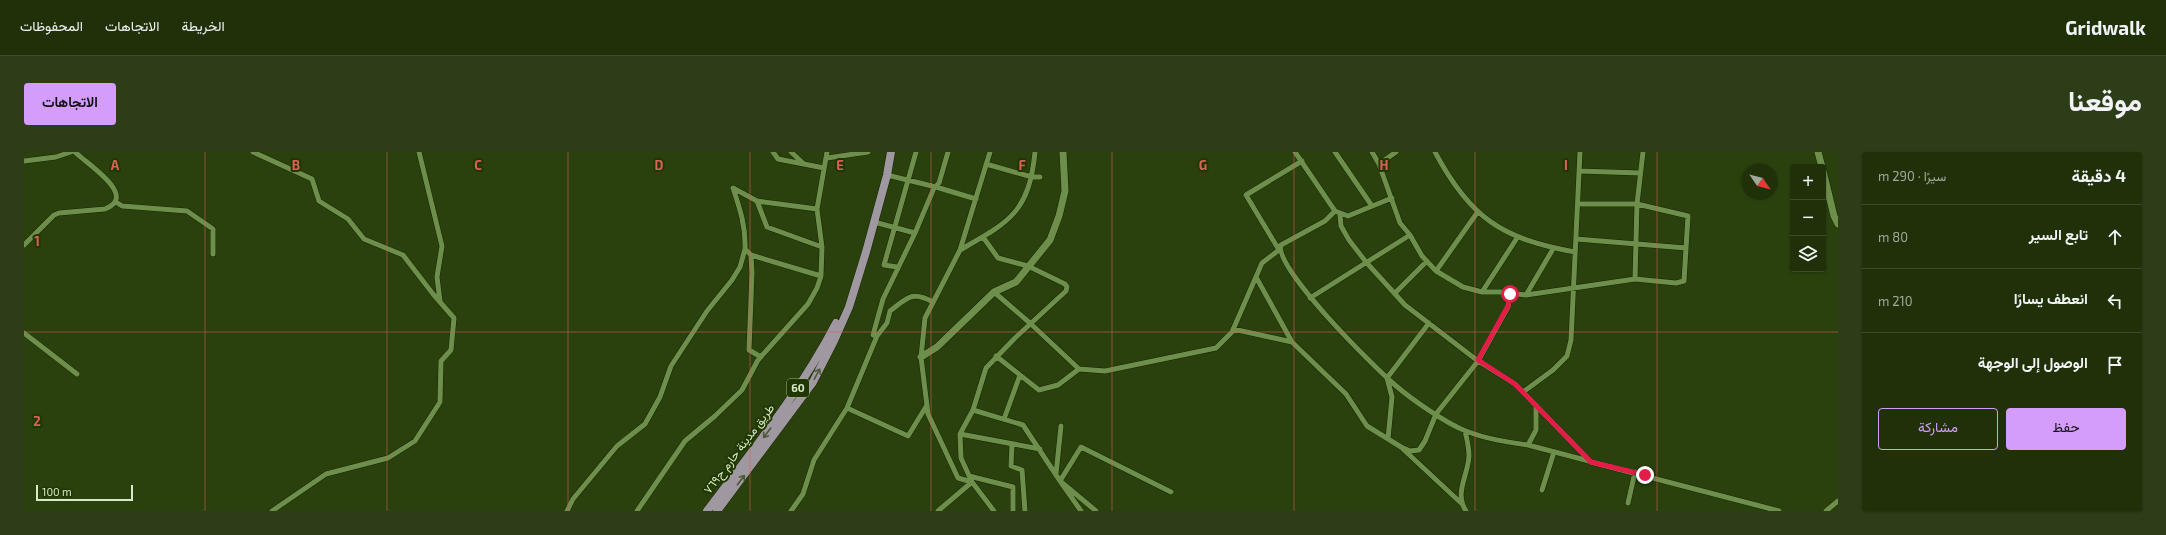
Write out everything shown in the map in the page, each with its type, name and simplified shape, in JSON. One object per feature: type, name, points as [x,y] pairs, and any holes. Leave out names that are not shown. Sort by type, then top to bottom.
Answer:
[{"type":"main road","name":"60","points":[[717,511],[812,382],[834,341],[848,307],[866,252],[887,175],[891,152]]},
{"type":"main road","name":"طريق مدينة حارم ح٧٦٩","points":[[707,511],[779,416],[819,356],[844,308],[866,252]]},
{"type":"street","points":[[24,161],[56,157],[71,152]]},
{"type":"street","points":[[24,245],[54,215],[59,213],[105,209],[112,206],[116,202],[117,194],[113,186],[75,152]]},
{"type":"street","points":[[253,152],[312,179],[319,201],[348,219],[364,239],[403,255],[454,318],[451,350],[441,361],[440,402],[415,441],[388,458],[326,474],[272,511]]},
{"type":"street","points":[[419,152],[442,246],[437,277],[440,301]]},
{"type":"street","points":[[773,152],[778,159],[824,168]]},
{"type":"street","points":[[791,152],[805,164]]},
{"type":"street","points":[[637,511],[672,462],[685,440],[715,416],[742,390],[761,357],[808,304],[817,288],[821,276],[822,247],[817,209],[827,155],[868,152]]},
{"type":"street","points":[[897,267],[884,265],[916,152]]},
{"type":"street","points":[[877,336],[873,335],[882,299],[934,188],[939,183],[948,152]]},
{"type":"street","points":[[972,482],[958,478],[928,414],[921,357],[925,318],[960,250],[990,152]]},
{"type":"street","points":[[960,250],[1002,226],[1020,207],[1032,177],[1035,152]]},
{"type":"street","points":[[921,357],[937,347],[994,292],[1016,282],[1050,240],[1059,216],[1065,191],[1063,152]]},
{"type":"street","points":[[1295,152],[1335,211],[1340,214],[1348,216],[1392,198]]},
{"type":"street","points":[[1335,152],[1372,206]]},
{"type":"street","points":[[1372,152],[1379,164],[1400,223],[1410,235],[1427,262],[1436,271],[1463,287],[1482,292],[1500,292],[1526,295],[1636,279],[1676,283],[1684,281],[1688,216],[1637,204],[1578,204]]},
{"type":"street","points":[[1379,164],[1396,152]]},
{"type":"street","points":[[1435,152],[1461,195],[1477,213],[1517,238],[1553,248],[1575,252]]},
{"type":"street","points":[[1524,392],[1553,370],[1567,356],[1571,340],[1580,152]]},
{"type":"street","points":[[1636,279],[1637,204],[1643,152]]},
{"type":"street","points":[[1818,152],[1821,164]]},
{"type":"street","points":[[1302,162],[1246,195],[1279,250],[1282,258],[1310,298],[1396,386],[1436,414],[1465,431],[1497,441],[1528,444],[1779,511]]},
{"type":"street","points":[[986,164],[1032,177],[1040,177]]},
{"type":"street","points":[[1579,170],[1640,173]]},
{"type":"street","points":[[887,175],[976,199]]},
{"type":"street","points":[[1826,183],[1834,216],[1838,224]]},
{"type":"street","points":[[567,511],[573,499],[617,446],[645,424],[660,396],[671,366],[707,311],[732,280],[740,267],[745,249],[746,235],[741,212],[733,188],[758,201],[817,209]]},
{"type":"street","points":[[758,201],[767,227],[822,247]]},
{"type":"street","points":[[116,202],[122,206],[187,211],[214,229],[213,254]]},
{"type":"street","points":[[994,292],[1079,369],[1105,371],[1216,348],[1233,329],[1262,263],[1279,250],[1281,245],[1325,221],[1335,211]]},
{"type":"street","points":[[1436,271],[1477,213]]},
{"type":"street","points":[[1340,214],[1341,226],[1349,240],[1366,262],[1405,304],[1478,360],[1515,384],[1591,462]]},
{"type":"street","points":[[874,222],[914,233]]},
{"type":"street","points":[[1310,298],[1410,235]]},
{"type":"street","points":[[983,237],[998,258],[1028,266],[1067,287],[1066,291],[1058,301],[996,356],[986,368],[973,410],[960,434],[961,458],[972,482],[994,511]]},
{"type":"street","points":[[1482,292],[1517,238]]},
{"type":"street","points":[[1576,239],[1686,248]]},
{"type":"street","points":[[1526,295],[1553,248]]},
{"type":"street","points":[[745,249],[751,255],[821,276]]},
{"type":"street","points":[[751,255],[752,273],[749,350],[761,357]]},
{"type":"street","points":[[1395,293],[1427,262]]},
{"type":"street","points":[[1256,277],[1292,342],[1346,394],[1367,426],[1410,451],[1419,450],[1425,441],[1436,414],[1478,360],[1508,306],[1510,294]]},
{"type":"street","points":[[791,511],[803,494],[814,460],[847,408],[877,336],[887,323],[890,311],[908,298],[921,295],[933,302]]},
{"type":"street","points":[[1387,378],[1429,322]]},
{"type":"street","points":[[1233,329],[1292,342]]},
{"type":"street","points":[[24,333],[77,374]]},
{"type":"street","points":[[996,356],[1039,390],[1058,385],[1079,369]]},
{"type":"street","points":[[1004,419],[1020,375]]},
{"type":"street","points":[[1387,378],[1392,397],[1388,439]]},
{"type":"street","points":[[847,408],[908,436],[927,405]]},
{"type":"street","points":[[1528,444],[1536,430],[1536,406]]},
{"type":"street","points":[[973,410],[1023,424],[1081,511]]},
{"type":"street","points":[[1056,474],[1061,426]]},
{"type":"street","points":[[1461,503],[1462,486],[1469,457],[1465,431]]},
{"type":"street","points":[[960,434],[1040,449]]},
{"type":"street","points":[[1012,444],[1011,466],[1022,470],[1025,511]]},
{"type":"street","points":[[1060,480],[1081,447],[1171,492]]},
{"type":"street","points":[[1401,447],[1461,503],[1466,511]]},
{"type":"street","points":[[1542,490],[1554,452]]},
{"type":"street","points":[[1628,503],[1635,472]]},
{"type":"street","points":[[969,476],[1013,487],[1013,511]]},
{"type":"street","points":[[1060,480],[1096,511]]},
{"type":"street","points":[[938,511],[972,482]]},
{"type":"street","points":[[1826,511],[1836,503]]},
{"type":"street","points":[[1833,511],[1836,503]]},
{"type":"route","points":[[1510,294],[1508,306],[1478,360],[1515,384],[1524,392],[1591,462],[1645,475]]}]
